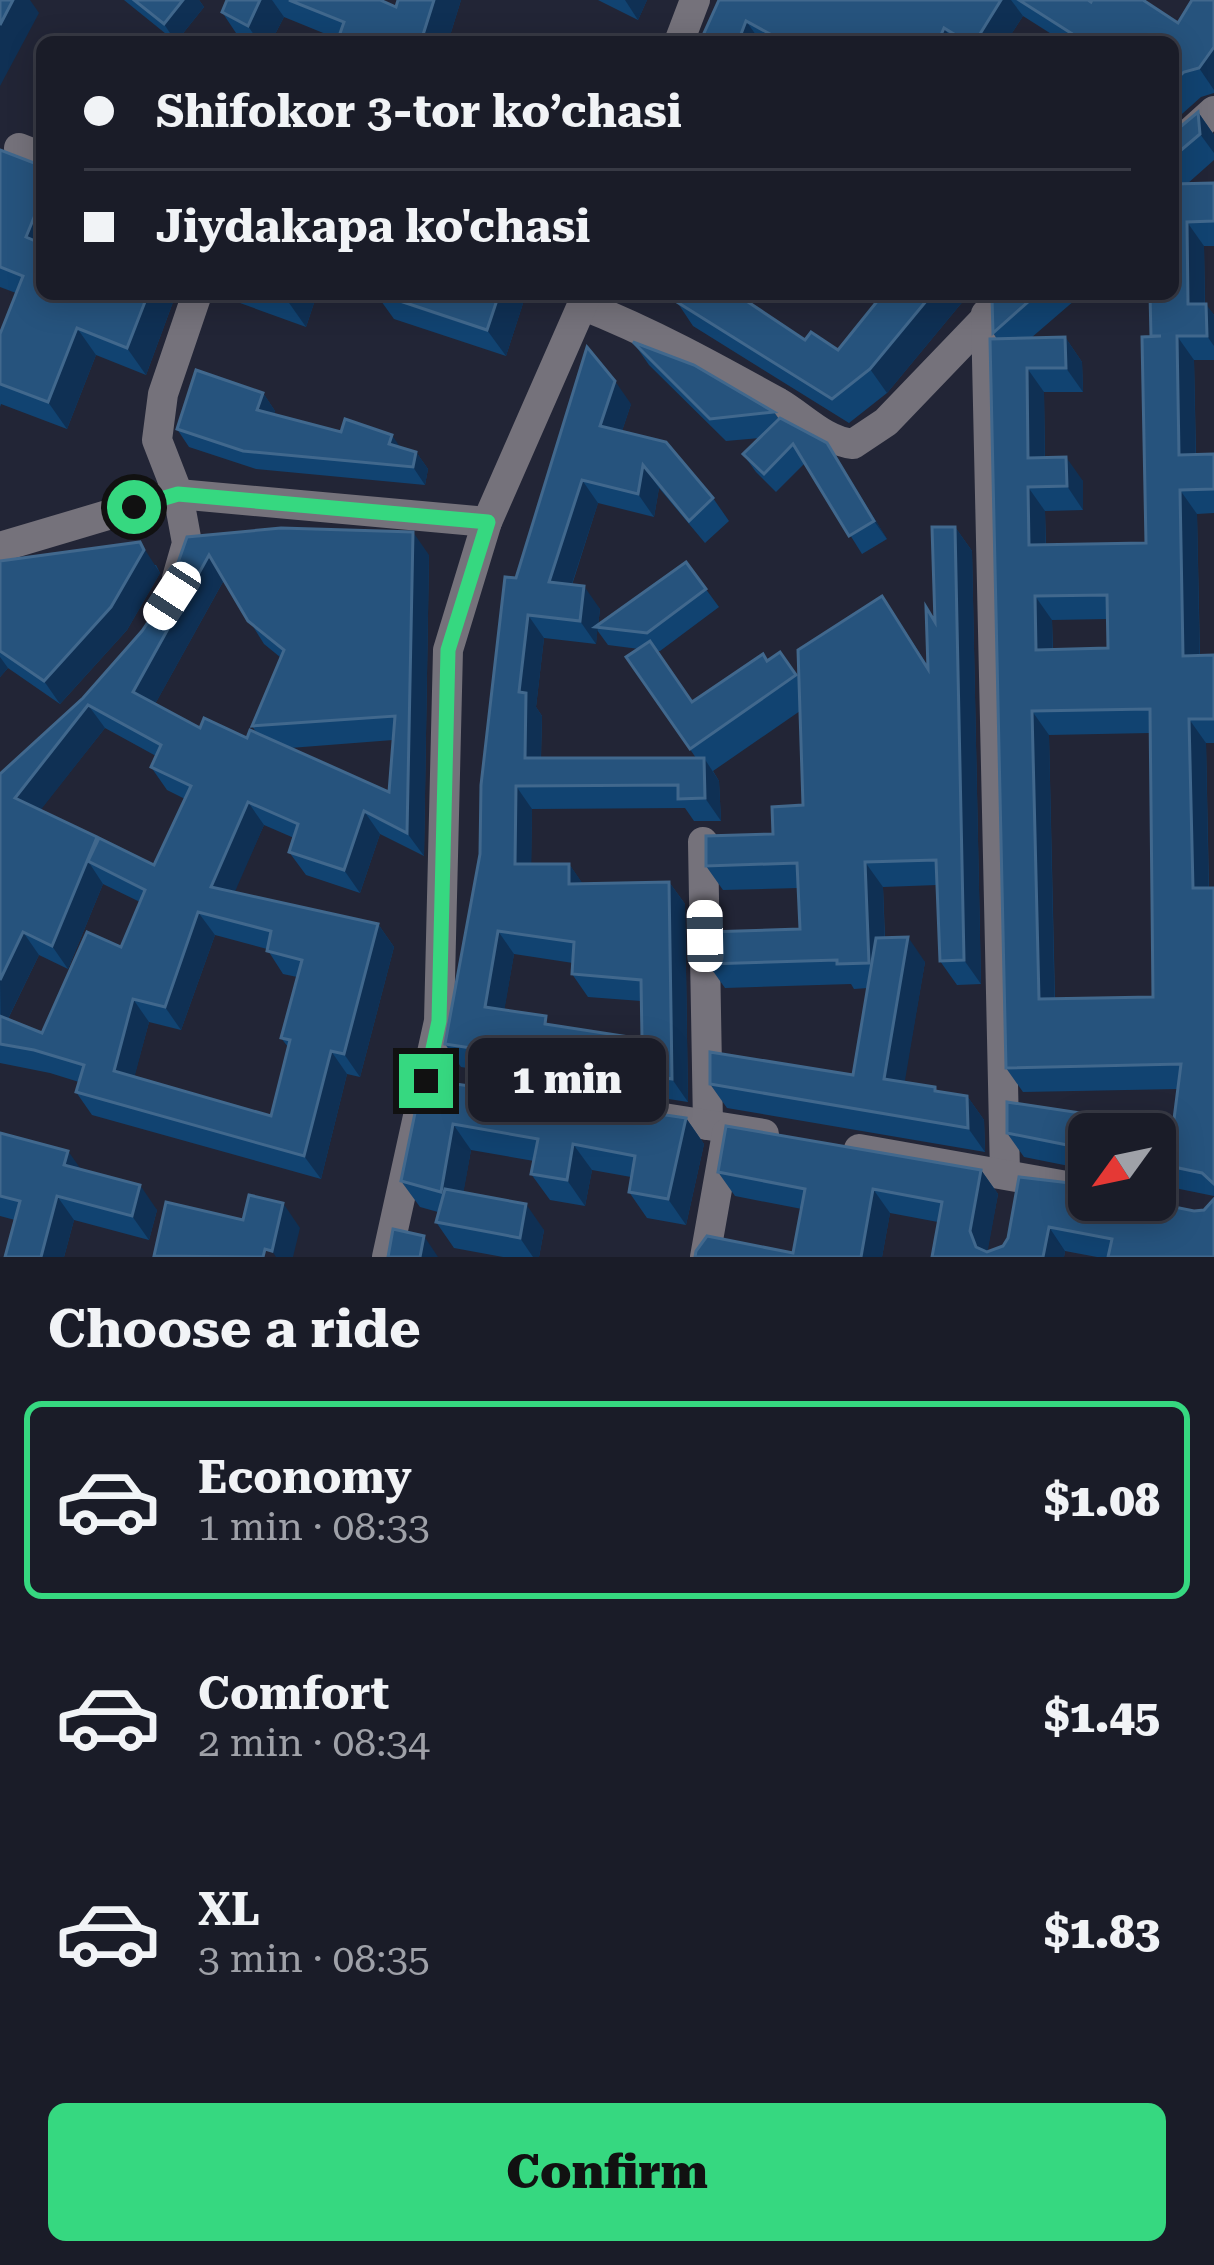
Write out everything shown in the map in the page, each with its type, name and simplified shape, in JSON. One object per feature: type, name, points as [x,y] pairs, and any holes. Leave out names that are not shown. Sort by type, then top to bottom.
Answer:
[{"type":"street","points":[[681,36],[695,0]]},
{"type":"street","points":[[1179,143],[1214,111]]},
{"type":"street","points":[[160,615],[172,596],[187,543],[178,494],[157,440],[163,394],[195,300]]},
{"type":"street","points":[[387,1257],[437,1083],[448,650],[488,522],[584,300],[652,332],[794,412],[822,433],[853,444],[886,422],[998,304]]},
{"type":"street","points":[[998,304],[1014,1216]]},
{"type":"street","points":[[0,547],[178,494],[488,522]]},
{"type":"street","points":[[703,842],[718,1126],[705,1257]]},
{"type":"street","points":[[614,1110],[1068,1186]]},
{"type":"building","points":[[0,0],[13,0],[0,25]]},
{"type":"building","points":[[134,0],[183,0],[164,24]]},
{"type":"building","points":[[227,0],[260,0],[248,26],[222,12]]},
{"type":"building","points":[[289,0],[380,0],[396,7],[398,0],[434,0],[423,36],[339,36],[344,22]]},
{"type":"building","points":[[719,0],[1001,0],[979,36],[957,36],[944,28],[941,36],[774,36],[746,21],[740,36],[703,36]]},
{"type":"building","points":[[1019,0],[1143,0],[1178,23],[1192,0],[1214,0],[1214,47],[1199,68],[1179,77],[1179,36],[1076,36]]},
{"type":"building","points":[[1198,112],[1200,134],[1179,152],[1179,128]]},
{"type":"building","points":[[0,150],[36,164],[36,213],[26,237],[36,241],[36,300],[146,300],[127,348],[77,328],[48,402],[0,384],[0,334],[23,276],[0,267]]},
{"type":"building","points":[[1214,183],[1214,221],[1187,222],[1188,304],[1206,304],[1207,336],[1177,336],[1179,455],[1214,454],[1214,489],[1180,490],[1183,656],[1214,655],[1214,719],[1189,719],[1193,888],[1214,888],[1214,1184],[1202,1173],[1176,1167],[1175,1113],[1181,1064],[1006,1068],[990,339],[1065,337],[1066,368],[1027,368],[1028,458],[1066,457],[1067,486],[1028,487],[1029,545],[1146,543],[1142,337],[1161,336],[1151,336],[1150,300],[1179,300],[1179,184]],"holes":[[[1107,595],[1108,648],[1036,650],[1035,596]],[[1150,709],[1153,997],[1039,999],[1032,711]]]},
{"type":"building","points":[[397,300],[497,300],[487,330]]},
{"type":"building","points":[[745,300],[805,340],[811,332],[838,350],[878,300],[927,300],[870,369],[832,399],[677,302]]},
{"type":"building","points":[[992,300],[1030,300],[993,333]]},
{"type":"building","points":[[633,342],[694,365],[774,412],[710,419]]},
{"type":"building","points":[[587,347],[615,381],[600,426],[666,442],[713,498],[689,521],[643,465],[638,494],[582,480],[549,582],[584,586],[580,621],[528,615],[519,692],[526,693],[525,758],[704,758],[705,798],[678,799],[678,785],[516,786],[515,864],[569,864],[569,884],[669,882],[672,1079],[445,1044],[480,854],[481,785],[505,577],[516,578]],"holes":[[[498,931],[574,942],[572,974],[641,980],[642,1039],[545,1024],[546,1016],[485,1007]]]},
{"type":"building","points":[[196,370],[263,393],[257,410],[341,432],[345,419],[392,435],[389,444],[416,452],[413,467],[243,451],[177,429]]},
{"type":"building","points":[[780,418],[827,443],[874,521],[849,536],[793,444],[764,474],[743,454]]},
{"type":"building","points":[[932,527],[955,527],[964,960],[940,961],[936,860],[865,862],[869,963],[708,964],[707,932],[800,929],[797,863],[706,866],[706,836],[773,834],[772,807],[803,805],[798,650],[882,596],[928,669],[926,607],[935,622]]},
{"type":"building","points":[[281,528],[413,532],[407,833],[364,811],[344,870],[289,852],[298,824],[248,802],[211,887],[378,924],[344,1054],[331,1051],[304,1156],[76,1092],[84,1065],[0,1044],[0,1016],[42,1033],[87,932],[121,947],[145,890],[88,861],[99,838],[154,865],[191,786],[151,767],[161,745],[88,705],[15,798],[97,837],[52,946],[23,932],[0,980],[0,774],[83,698],[142,631],[167,594],[187,537]],"holes":[[[209,555],[248,621],[284,650],[252,726],[395,716],[389,792],[250,730],[247,738],[204,718],[200,728],[133,692]],[[198,912],[271,931],[267,951],[302,960],[281,1038],[290,1040],[271,1116],[114,1071],[133,999],[165,1007]]]},
{"type":"building","points":[[140,542],[144,550],[111,607],[44,681],[0,651],[0,561]]},
{"type":"building","points":[[686,562],[706,589],[647,633],[595,627]]},
{"type":"building","points":[[650,641],[692,702],[763,654],[767,661],[780,652],[796,675],[690,749],[626,657]]},
{"type":"building","points":[[908,937],[884,1079],[967,1096],[968,1128],[710,1084],[710,1052],[853,1075],[876,938]]},
{"type":"building","points":[[422,1079],[686,1118],[668,1199],[629,1192],[635,1156],[573,1144],[567,1180],[531,1174],[538,1139],[453,1124],[441,1192],[401,1181]]},
{"type":"building","points":[[1007,1102],[1080,1113],[1068,1113],[1068,1145],[1007,1133]]},
{"type":"building","points":[[726,1126],[981,1170],[970,1231],[976,1247],[987,1252],[1003,1246],[1008,1238],[1019,1177],[1068,1183],[1068,1221],[1176,1221],[1176,1207],[1204,1210],[1214,1199],[1214,1257],[1108,1257],[1112,1239],[1049,1227],[1043,1257],[932,1257],[942,1202],[873,1189],[861,1257],[695,1257],[707,1236],[793,1253],[805,1189],[718,1172]]},
{"type":"building","points":[[0,1133],[68,1151],[64,1165],[140,1185],[132,1216],[57,1196],[41,1257],[5,1257],[20,1201],[0,1196]]},
{"type":"building","points":[[445,1189],[526,1204],[520,1238],[436,1222]]},
{"type":"building","points":[[249,1195],[283,1203],[272,1251],[265,1249],[263,1257],[154,1256],[166,1202],[243,1220]]},
{"type":"building","points":[[393,1229],[424,1236],[420,1257],[388,1257]]},
{"type":"route","points":[[134,507],[178,494],[488,522],[448,650],[439,1021],[426,1081]]}]
